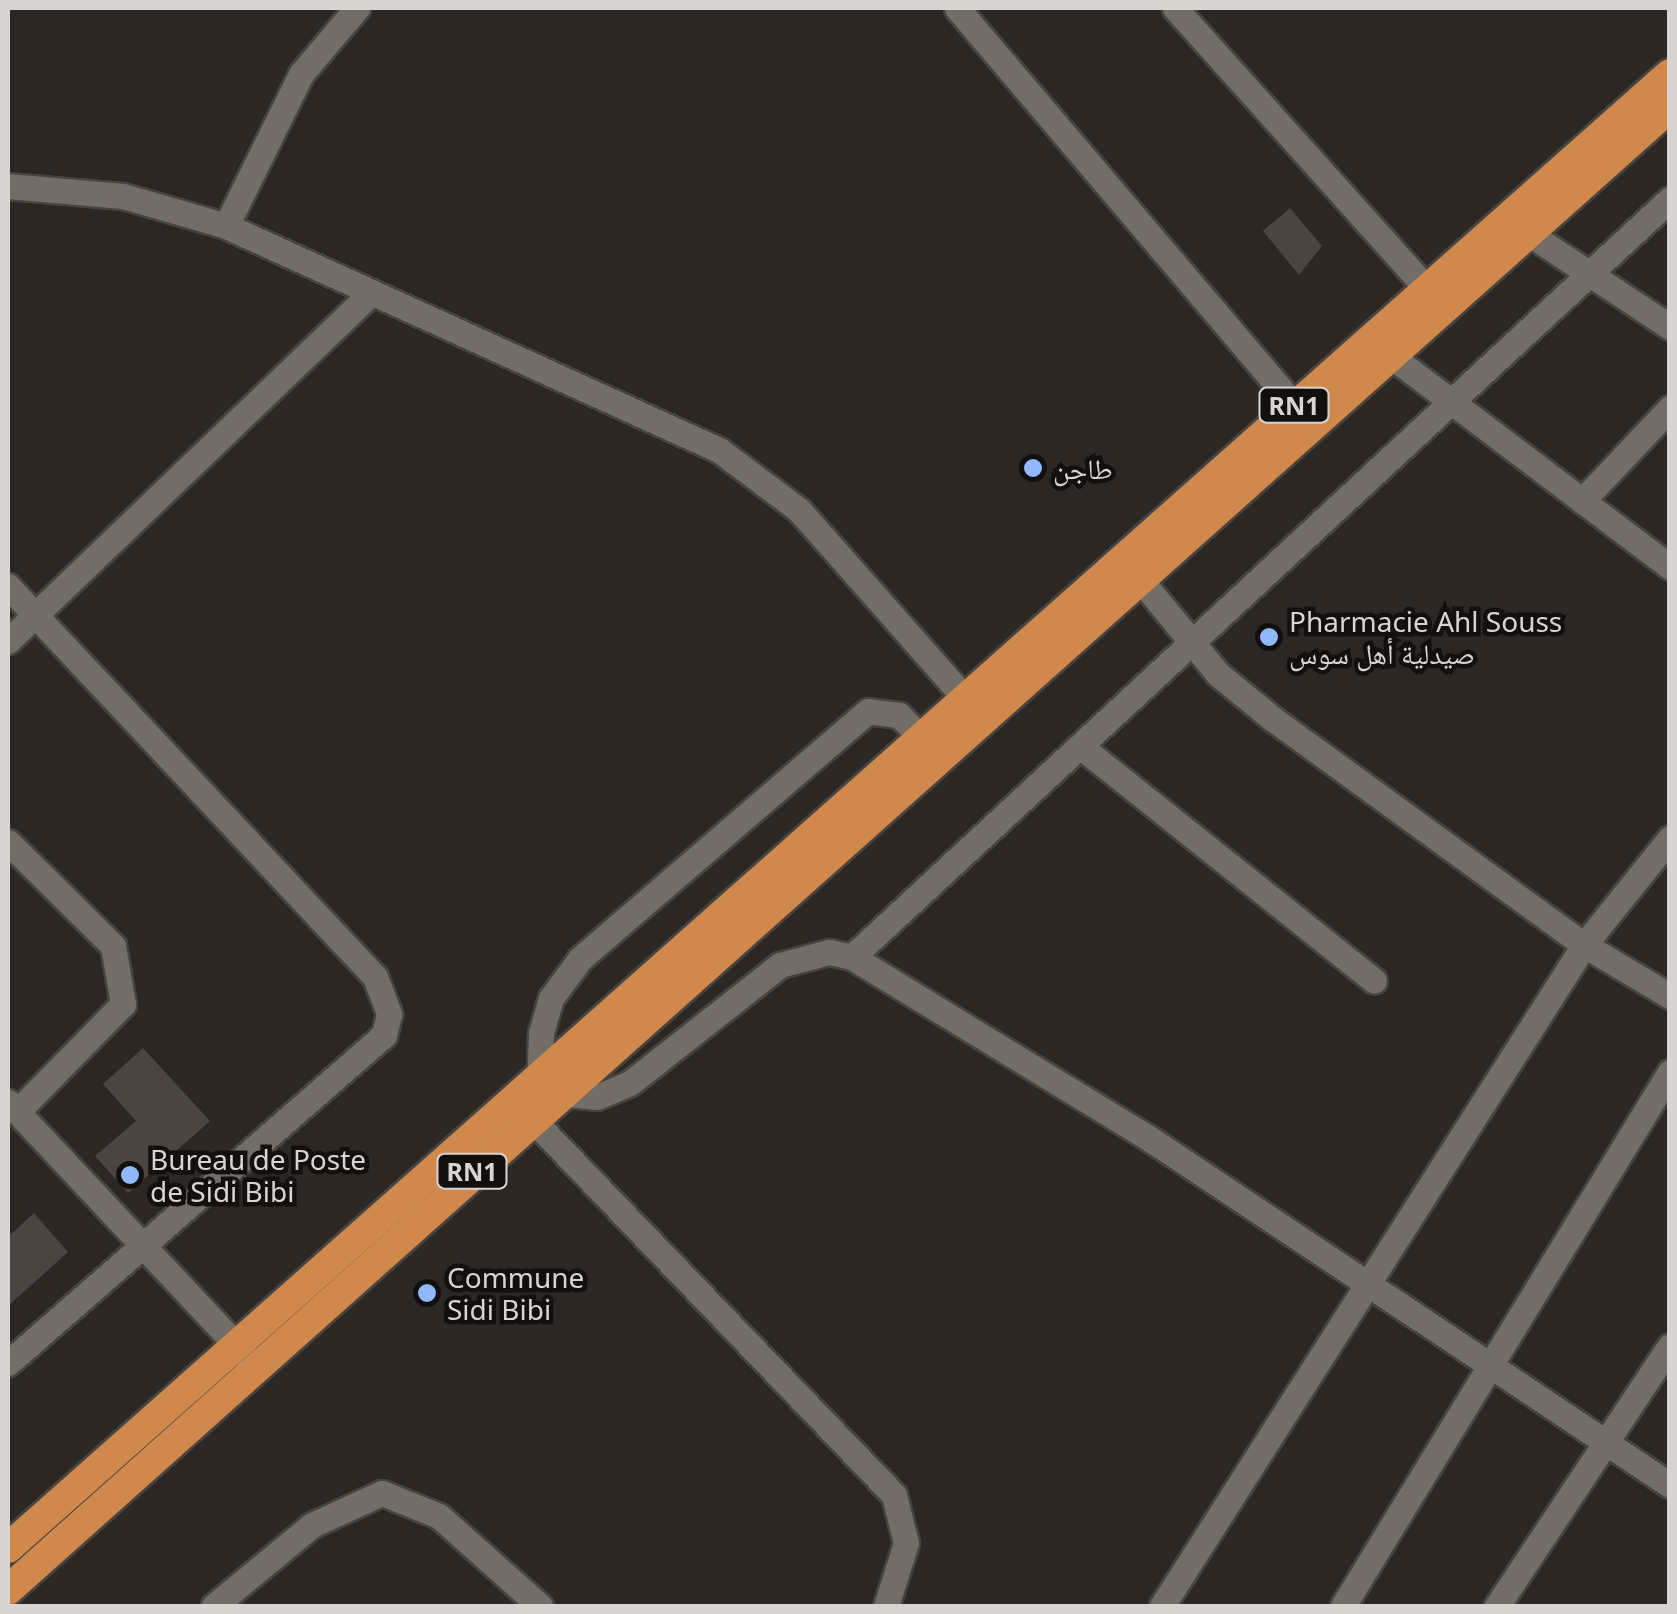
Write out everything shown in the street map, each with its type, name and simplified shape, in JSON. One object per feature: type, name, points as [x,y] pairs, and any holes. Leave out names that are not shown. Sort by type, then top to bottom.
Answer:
[{"type":"highway","name":"RN1","points":[[8,1590],[531,1118],[930,747],[964,697],[1670,74]]},
{"type":"highway","name":"RN1","points":[[8,1548],[540,1068],[930,747],[1142,582],[1395,359],[1528,233],[1670,107]]},
{"type":"street","points":[[226,226],[301,74],[357,8]]},
{"type":"street","points":[[957,8],[1294,405]]},
{"type":"street","points":[[1175,8],[1429,290]]},
{"type":"street","points":[[8,186],[122,196],[226,226],[370,294],[675,427],[760,477],[841,553],[964,697]]},
{"type":"street","points":[[852,957],[1448,399],[1670,200]]},
{"type":"street","points":[[1528,233],[1670,327]]},
{"type":"street","points":[[8,640],[370,294]]},
{"type":"street","points":[[1395,359],[1670,567]]},
{"type":"street","points":[[1582,501],[1670,408]]},
{"type":"street","points":[[1120,556],[1190,644],[1299,738],[1584,944],[1670,996]]},
{"type":"street","points":[[8,586],[374,978],[388,1006],[384,1035],[8,1363]]},
{"type":"street","points":[[930,747],[878,710],[829,739],[562,978],[544,1015],[540,1068],[558,1093],[597,1096],[630,1083],[780,965],[830,952],[852,957],[1366,1284],[1670,1486]]},
{"type":"street","points":[[1080,746],[1374,981]]},
{"type":"street","points":[[1162,1606],[1584,944],[1670,838]]},
{"type":"street","points":[[8,842],[113,946],[123,1004],[12,1107],[255,1366]]},
{"type":"street","points":[[1342,1606],[1670,1072]]},
{"type":"street","points":[[531,1118],[894,1495],[906,1544],[886,1606]]},
{"type":"street","points":[[1497,1606],[1670,1346]]},
{"type":"street","points":[[214,1606],[312,1525],[382,1493],[439,1516],[540,1606]]},
{"type":"building","points":[[1290,208],[1322,246],[1299,275],[1263,231]]},
{"type":"building","points":[[143,1048],[210,1121],[128,1193],[95,1156],[136,1121],[103,1084]]},
{"type":"building","points":[[34,1213],[68,1252],[8,1306],[8,1237]]},
{"type":"place","name":"طاجن","points":[[1033,468]]},
{"type":"place","name":"Pharmacie Ahl Souss صيدلية أهل سوس","points":[[1269,637]]},
{"type":"place","name":"Bureau de Poste de Sidi Bibi","points":[[130,1175]]},
{"type":"place","name":"Commune Sidi Bibi","points":[[427,1293]]}]
